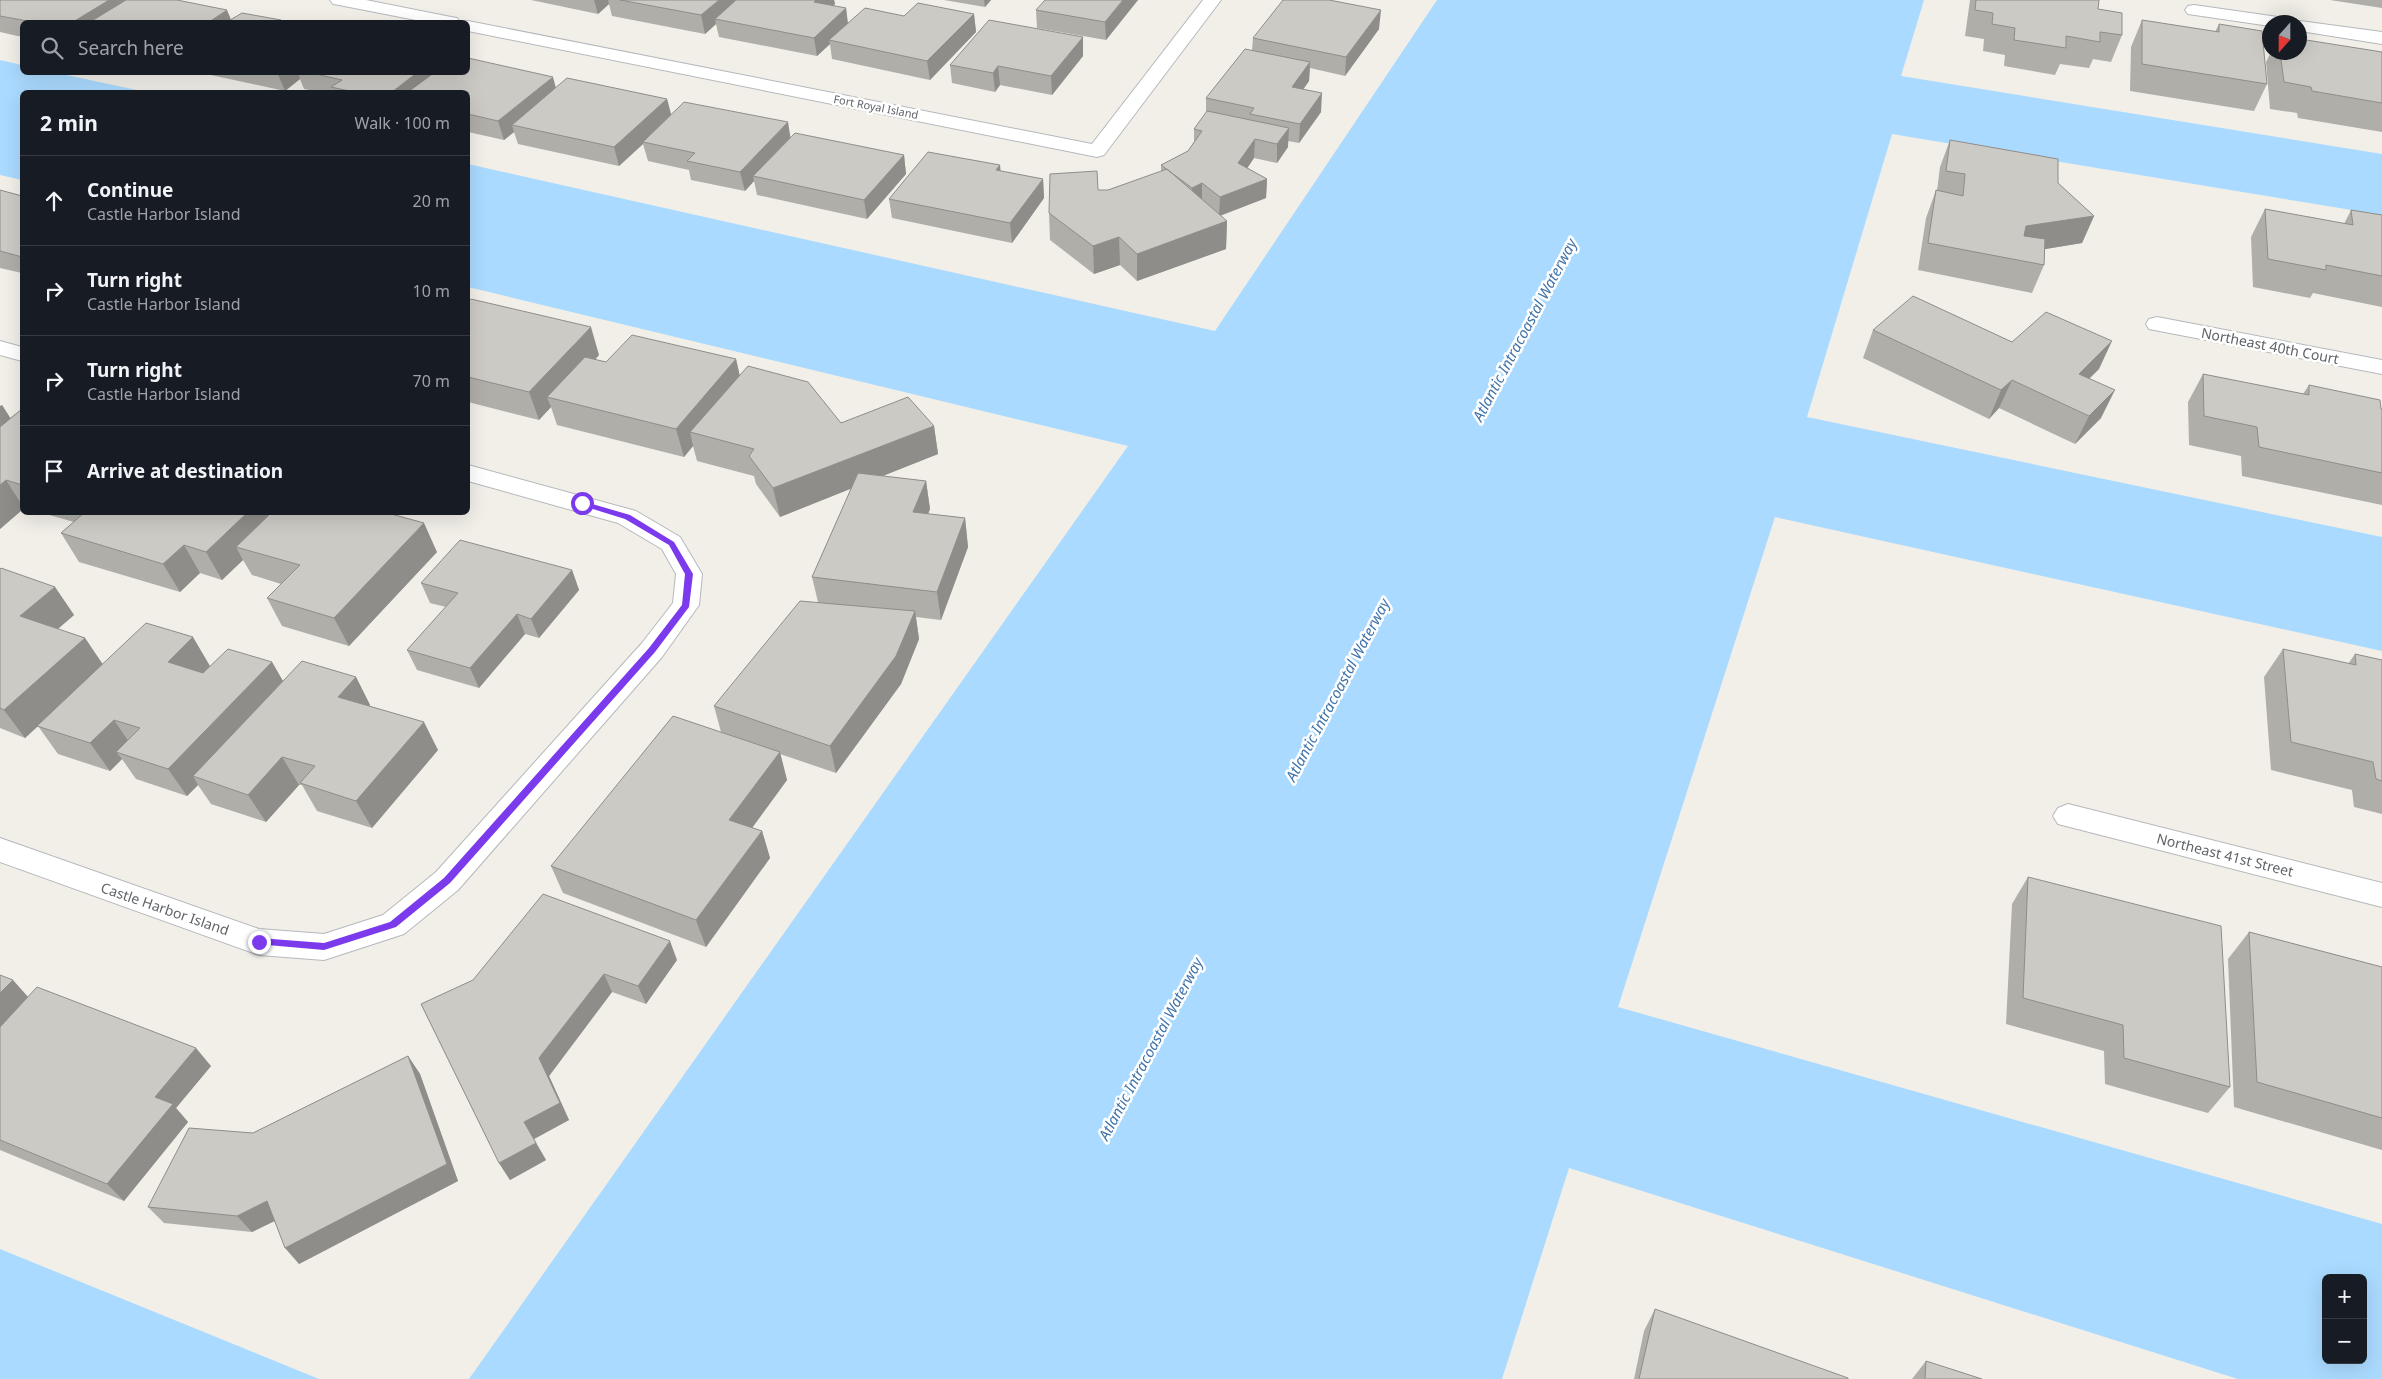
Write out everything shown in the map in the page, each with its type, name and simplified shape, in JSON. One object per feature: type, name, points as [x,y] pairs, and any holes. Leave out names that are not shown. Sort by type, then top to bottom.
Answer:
[{"type":"street","points":[[339,0],[441,20]]},
{"type":"street","name":"Fort Royal Island","points":[[470,26],[1097,152],[1212,0]]},
{"type":"street","points":[[2194,10],[2262,20]]},
{"type":"street","points":[[2307,27],[2382,38]]},
{"type":"street","name":"Northeast 40th Court","points":[[2157,324],[2382,367]]},
{"type":"street","points":[[0,348],[20,353]]},
{"type":"street","name":"Castle Harbor Island","points":[[0,850],[259,942],[324,946],[393,925],[447,881],[652,650],[686,605],[689,574],[671,543],[627,517],[470,474]]},
{"type":"street","name":"Northeast 41st Street","points":[[2068,816],[2382,895]]},
{"type":"water","name":"Atlantic Intracoastal Waterway","points":[[1437,0],[1924,0],[1901,76],[2382,154],[2382,215],[1892,134],[1807,417],[2382,537],[2382,651],[1775,517],[1618,1007],[2382,1224],[2382,1379],[2238,1379],[1569,1168],[1502,1379],[469,1379],[1128,446],[470,287],[470,164],[1215,331]]},
{"type":"water","points":[[0,60],[20,65],[20,75],[66,75],[137,90],[20,90],[20,180],[0,175]]},
{"type":"water","points":[[0,1249],[319,1379],[0,1379]]},
{"type":"building","points":[[0,0],[109,0],[76,20],[22,20],[0,16]]},
{"type":"building","points":[[126,0],[177,0],[227,10],[212,20],[93,20]]},
{"type":"building","points":[[620,0],[719,0],[701,15]]},
{"type":"building","points":[[736,0],[816,0],[814,2],[846,8],[814,38],[715,19]]},
{"type":"building","points":[[1045,0],[1123,0],[1105,22],[1036,10]]},
{"type":"building","points":[[1283,0],[1329,0],[1381,10],[1346,57],[1253,38]]},
{"type":"building","points":[[1976,0],[2099,0],[2098,9],[2122,13],[2122,35],[2100,32],[2100,42],[2066,36],[2066,48],[2014,40],[2015,28],[1992,24],[1993,13],[1975,10]]},
{"type":"building","points":[[918,3],[974,14],[927,61],[829,40],[865,8],[904,16]]},
{"type":"building","points":[[242,13],[281,20],[230,20]]},
{"type":"building","points":[[989,20],[1083,37],[1051,76],[998,66],[993,73],[950,65]]},
{"type":"building","points":[[2142,20],[2219,32],[2219,24],[2262,31],[2262,60],[2265,60],[2267,84],[2142,64]]},
{"type":"building","points":[[2307,40],[2382,52],[2382,103],[2312,91],[2311,87],[2284,82],[2281,60],[2307,60]]},
{"type":"building","points":[[1245,49],[1310,62],[1292,87],[1322,93],[1300,124],[1250,114],[1254,108],[1206,98]]},
{"type":"building","points":[[470,58],[553,77],[498,121],[470,114],[470,90],[411,90],[431,75],[470,75]]},
{"type":"building","points":[[320,75],[414,75],[395,90],[345,90],[331,87],[342,80]]},
{"type":"building","points":[[567,78],[667,99],[614,147],[512,125]]},
{"type":"building","points":[[684,102],[788,122],[740,172],[687,161],[695,153],[643,142]]},
{"type":"building","points":[[1207,111],[1289,128],[1277,144],[1255,139],[1238,163],[1267,179],[1220,197],[1202,183],[1192,188],[1161,165],[1188,151],[1202,131],[1194,129]]},
{"type":"building","points":[[795,133],[904,155],[864,200],[753,176]]},
{"type":"building","points":[[1950,140],[2058,159],[2058,183],[2094,216],[2026,226],[2024,236],[2045,239],[2044,265],[1928,243],[1936,190],[1963,196],[1965,174],[1946,171]]},
{"type":"building","points":[[928,152],[1000,165],[996,170],[1043,179],[1010,223],[889,199]]},
{"type":"building","points":[[1167,169],[1227,221],[1137,254],[1119,237],[1093,246],[1049,213],[1050,174],[1097,171],[1098,190],[1108,190]]},
{"type":"building","points":[[0,190],[20,195],[20,256],[0,251]]},
{"type":"building","points":[[2265,209],[2353,225],[2351,210],[2382,215],[2382,276],[2326,265],[2326,270],[2268,259]]},
{"type":"building","points":[[1913,296],[2012,342],[2046,312],[2112,341],[2079,374],[2115,390],[2089,416],[2012,380],[2001,390],[1873,330]]},
{"type":"building","points":[[470,300],[591,327],[529,392],[470,377]]},
{"type":"building","points":[[632,335],[736,359],[676,429],[547,397],[585,357],[606,362]]},
{"type":"building","points":[[748,366],[808,382],[841,423],[908,397],[934,426],[773,488],[749,456],[754,449],[690,432]]},
{"type":"building","points":[[2203,374],[2309,395],[2309,385],[2380,400],[2382,409],[2382,473],[2259,447],[2257,427],[2204,416]]},
{"type":"building","points":[[20,411],[20,484],[6,480],[0,485],[0,427]]},
{"type":"building","points":[[858,473],[926,481],[913,512],[965,518],[937,592],[812,577]]},
{"type":"building","points":[[82,515],[245,515],[206,552],[184,545],[163,564],[61,533]]},
{"type":"building","points":[[269,515],[395,515],[424,523],[334,618],[267,598],[300,565],[236,547]]},
{"type":"building","points":[[460,540],[572,570],[531,619],[517,614],[470,668],[407,650],[458,593],[421,583]]},
{"type":"building","points":[[1,568],[55,587],[20,616],[85,638],[4,710],[0,708]]},
{"type":"building","points":[[800,601],[915,611],[896,656],[830,746],[714,706]]},
{"type":"building","points":[[146,623],[193,637],[168,662],[203,673],[228,649],[272,662],[168,769],[116,752],[140,728],[114,720],[90,743],[37,726]]},
{"type":"building","points":[[2283,649],[2356,665],[2355,654],[2382,660],[2382,781],[2376,779],[2373,762],[2291,742]]},
{"type":"building","points":[[302,661],[356,677],[338,697],[424,722],[356,801],[300,783],[315,766],[282,757],[248,795],[193,776]]},
{"type":"building","points":[[673,716],[780,752],[729,820],[762,831],[696,920],[551,866]]},
{"type":"building","points":[[2028,877],[2221,926],[2230,1087],[2124,1058],[2123,1025],[2023,998]]},
{"type":"building","points":[[543,894],[670,941],[638,986],[604,974],[539,1058],[560,1103],[524,1122],[536,1143],[499,1163],[421,1004],[473,980]]},
{"type":"building","points":[[2249,932],[2382,967],[2382,1118],[2257,1082]]},
{"type":"building","points":[[0,975],[13,980],[0,993]]},
{"type":"building","points":[[37,987],[196,1048],[155,1097],[173,1104],[107,1184],[0,1140],[0,1027]]},
{"type":"building","points":[[408,1056],[447,1164],[285,1248],[267,1201],[237,1216],[148,1207],[189,1128],[253,1133]]},
{"type":"building","points":[[1655,1309],[1848,1378],[1848,1379],[1639,1379]]},
{"type":"building","points":[[1926,1361],[1982,1379],[1925,1379]]},
{"type":"route","points":[[259,942],[324,946],[393,925],[447,881],[652,650],[686,605],[689,574],[671,543],[627,517],[582,503]]}]
